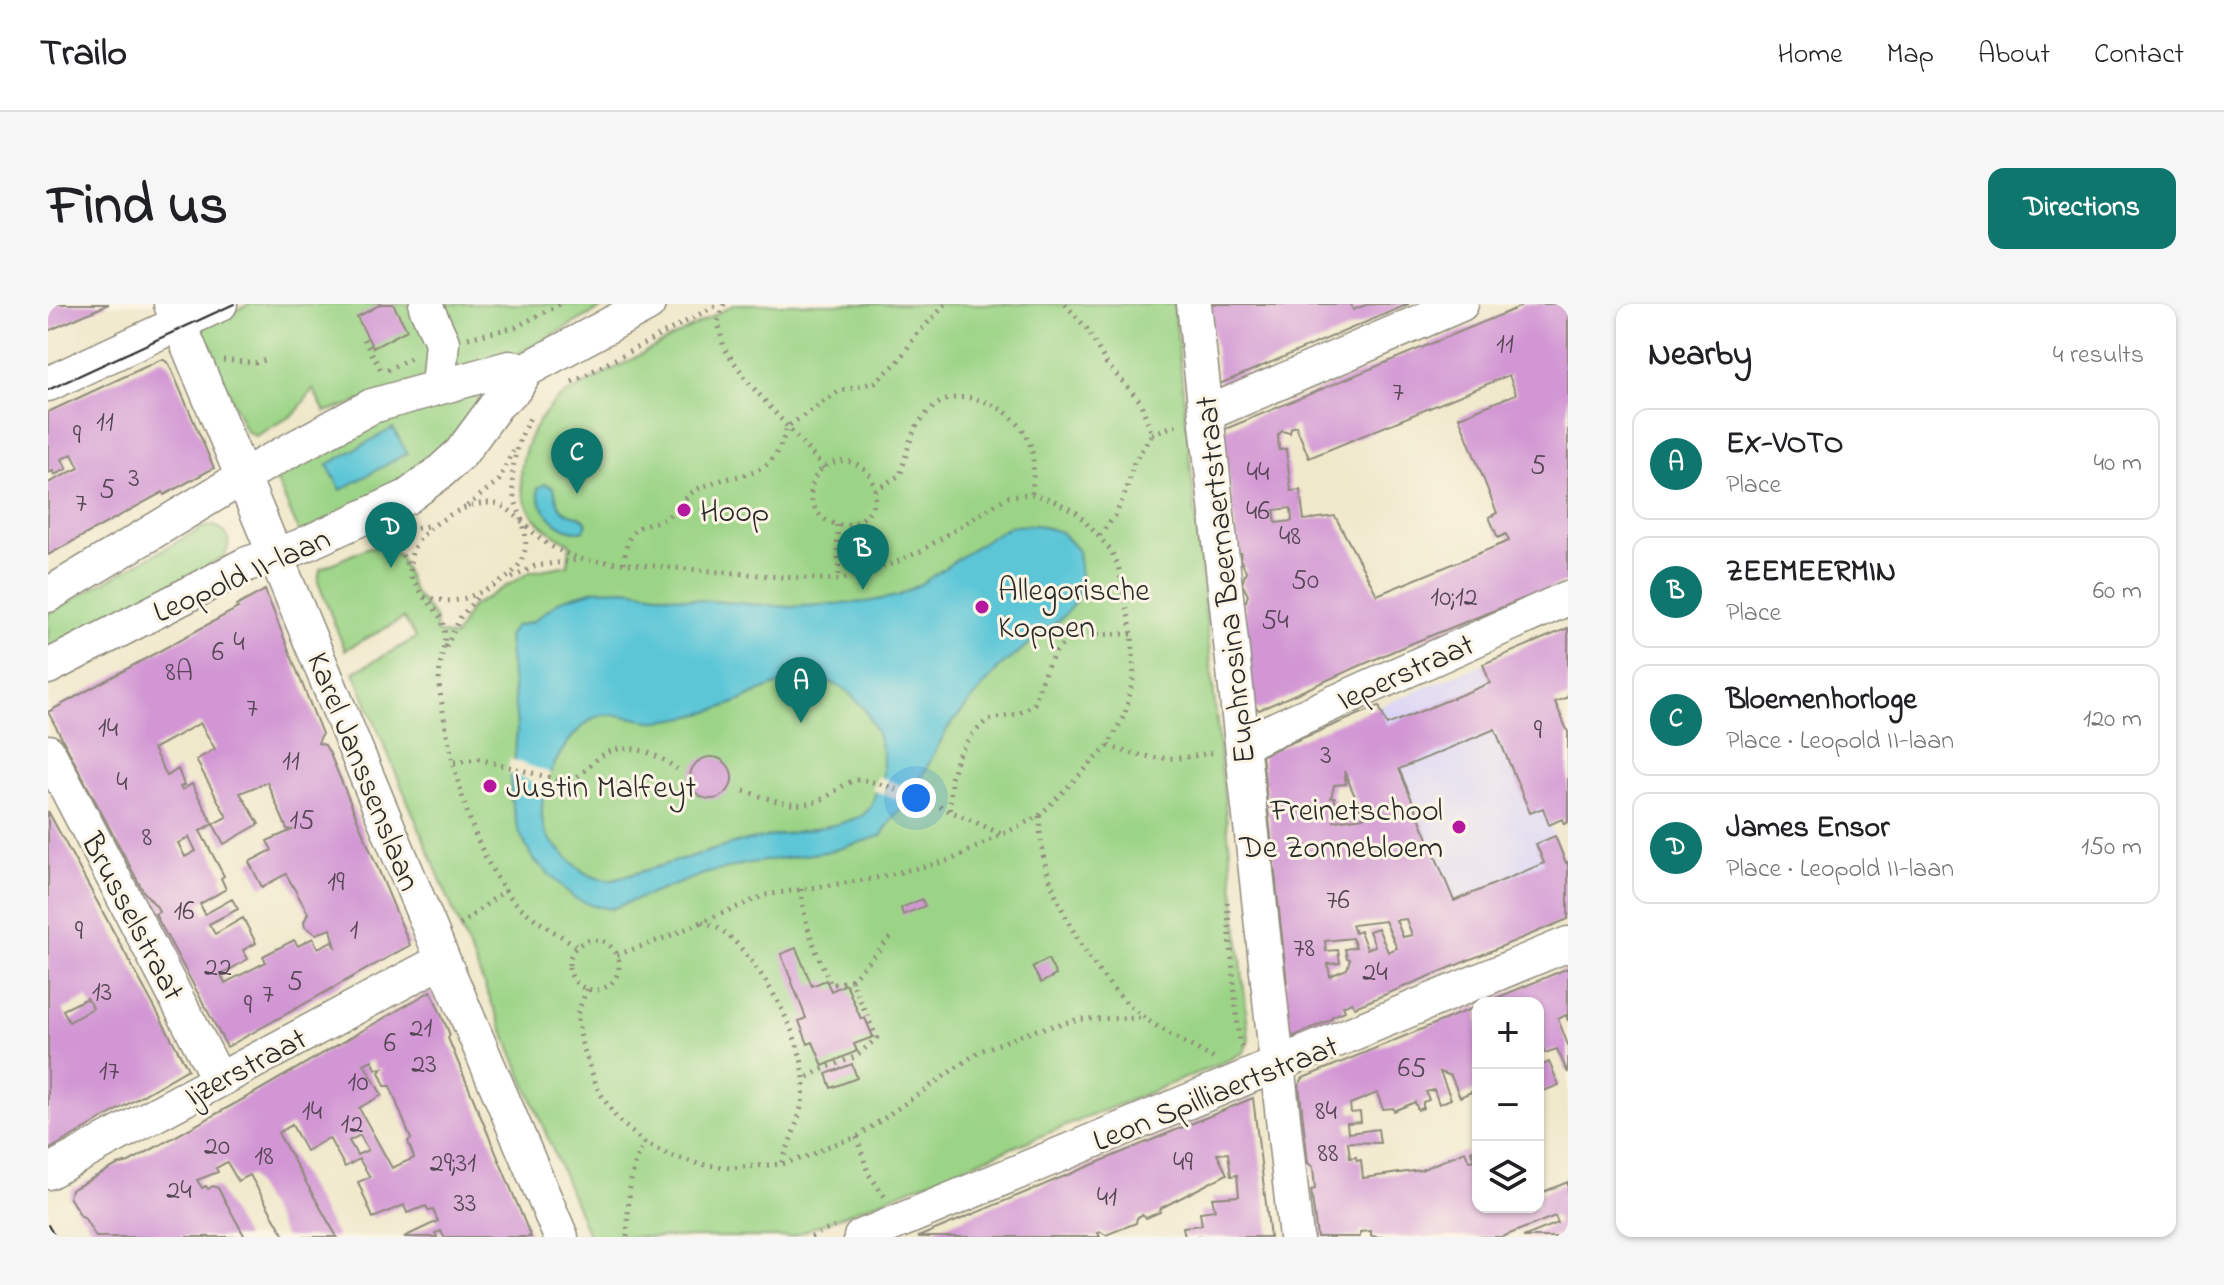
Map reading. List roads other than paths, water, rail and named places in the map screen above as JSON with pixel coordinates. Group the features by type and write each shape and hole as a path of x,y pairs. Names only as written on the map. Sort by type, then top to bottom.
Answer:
{"street":[{"path":"48,361 173,309 220,304"},
{"name":"Leopold II-laan","path":"48,667 247,564 364,519 407,497 461,453 489,414 516,387 526,370 648,304"},
{"name":"Euphrosina Beernaertstraat","path":"1194,304 1296,1237"},
{"path":"1206,414 1461,304"},
{"path":"426,307 442,342 438,387"},
{"path":"48,384 173,309"},
{"name":"Karel Janssenslaan","path":"173,309 561,1237"},
{"name":"Leopold II-laan","path":"48,595 372,406 509,368 526,370"},
{"name":"Ieperstraat","path":"1242,744 1568,598"},
{"name":"Brusselstraat","path":"48,752 219,1080"},
{"name":"Leon Spilliaertstraat","path":"861,1237 1568,944"},
{"name":"Ijzerstraat","path":"48,1172 219,1080 439,950"}],"water":[{"path":"393,428 407,453 341,490 327,465"},
{"path":"545,484 553,487 561,509 587,523 584,530 567,529 546,513 538,488"},
{"path":"1036,525 1061,532 1078,551 1081,576 1078,597 1064,616 999,668 947,729 907,805 896,814 881,836 832,851 745,864 704,874 611,909 574,898 532,858 519,832 511,799 510,778 517,727 508,636 515,626 532,622 561,600 594,590 626,589 697,600 790,607 866,602 898,596 1011,526","holes":["828,681 846,690 864,708 883,754 883,774 870,808 862,816 839,824 740,842 613,880 594,877 579,869 553,843 544,829 544,792 551,772 561,752 588,722 608,714 654,721 683,718 725,707 777,685"]}],"tram line":[{"path":"48,390 234,304"},
{"path":"48,1225 55,1237"}],"place":[{"name":"Bloemenhorloge","path":"577,494"},
{"name":"Hoop","path":"684,510"},
{"name":"James Ensor","path":"391,568"},
{"name":"ZEEMEERMIN","path":"863,590"},
{"name":"Allegorische Koppen","path":"982,607"},
{"name":"EX-VOTO","path":"801,723"},
{"name":"Justin Malfeyt","path":"490,786"},
{"name":"Freinetschool De Zonnebloem","path":"1459,827"}]}
